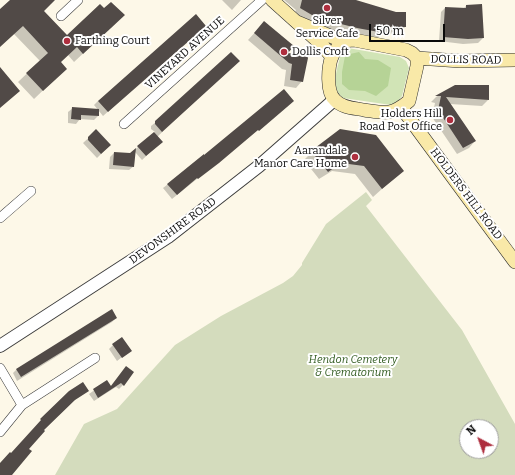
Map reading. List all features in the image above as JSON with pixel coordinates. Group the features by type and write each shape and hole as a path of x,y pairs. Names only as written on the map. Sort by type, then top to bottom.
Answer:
{"main road":[{"path":"272,0 322,44 332,57"},
{"path":"296,22 342,41 354,40 406,50 412,53 417,58 417,66 409,101 393,112 384,113 344,106 334,100 330,93 328,84 332,57 342,41"},
{"name":"DOLLIS ROAD","path":"417,58 460,61 515,60"},
{"name":"HOLDERS HILL ROAD","path":"401,107 515,262"}],"street":[{"path":"61,16 78,0"},
{"name":"VINEYARD AVENUE","path":"124,124 262,0"},
{"name":"DEVONSHIRE ROAD","path":"0,346 168,237 259,166 334,100"},
{"path":"0,218 31,191"},
{"path":"0,432 22,405 95,358"},
{"path":"0,368 22,405"}],"green space":[{"path":"348,48 400,57 406,61 409,68 402,96 398,101 391,105 343,98 339,94 335,83 337,71 341,53"},
{"path":"359,52 365,59 378,60 391,68 388,86 376,96 365,91 349,90 342,84 342,72 345,56"},
{"name":"Hendon Cemetery & Crematorium","path":"366,192 372,200 366,206 462,330 515,424 515,475 55,475 84,424 117,409 175,345 221,316 283,283 293,276 326,224"}],"building":[{"name":"Farthing Court","path":"10,0 55,0 44,11 67,35 100,4 104,8 111,2 125,15 83,54 77,47 61,62 67,69 43,91 26,73 48,53 23,26 0,47 0,9"},
{"path":"302,0 356,0 396,12 406,12 406,27 386,27 384,33 317,18 300,8"},
{"path":"482,4 484,38 468,39 443,37 445,7 466,8 466,5"},
{"path":"196,14 206,26 108,112 98,101"},
{"name":"Dollis Croft","path":"264,21 294,46 288,53 307,56 308,58 303,82 290,80 292,64 254,33"},
{"path":"231,52 240,61 162,132 155,124 155,121"},
{"path":"0,67 20,91 0,108"},
{"path":"455,85 489,85 489,100 446,97 476,141 463,148 438,110 441,96 435,96"},
{"path":"284,89 294,101 259,131 258,130 219,163 198,179 197,178 177,195 167,184 204,155"},
{"path":"72,107 99,109 99,116 81,115 81,120 71,119"},
{"path":"96,129 111,145 101,154 88,140 88,137"},
{"name":"Aarandale Manor Care Home","path":"340,129 376,135 404,171 382,189 364,166 341,163 328,172 311,151"},
{"path":"154,132 163,142 146,156 137,146"},
{"path":"136,148 134,167 113,165 114,152 130,153"},
{"path":"112,309 117,318 21,377 16,369"},
{"path":"122,337 132,351 122,358 112,344"},
{"path":"126,366 134,372 124,386 121,383 98,398 93,389 107,380 111,386"},
{"path":"83,382 89,391 75,400 44,430 45,431 29,449 32,451 12,475 0,475 0,463 41,420 40,419 69,391"}],"place":[{"name":"Silver Service Cafe","path":"327,8"},
{"name":"Farthing Court","path":"67,41"},
{"name":"Dollis Croft","path":"284,52"},
{"name":"Holders Hill Road Post Office","path":"450,120"},
{"name":"Aarandale Manor Care Home","path":"355,157"}]}
